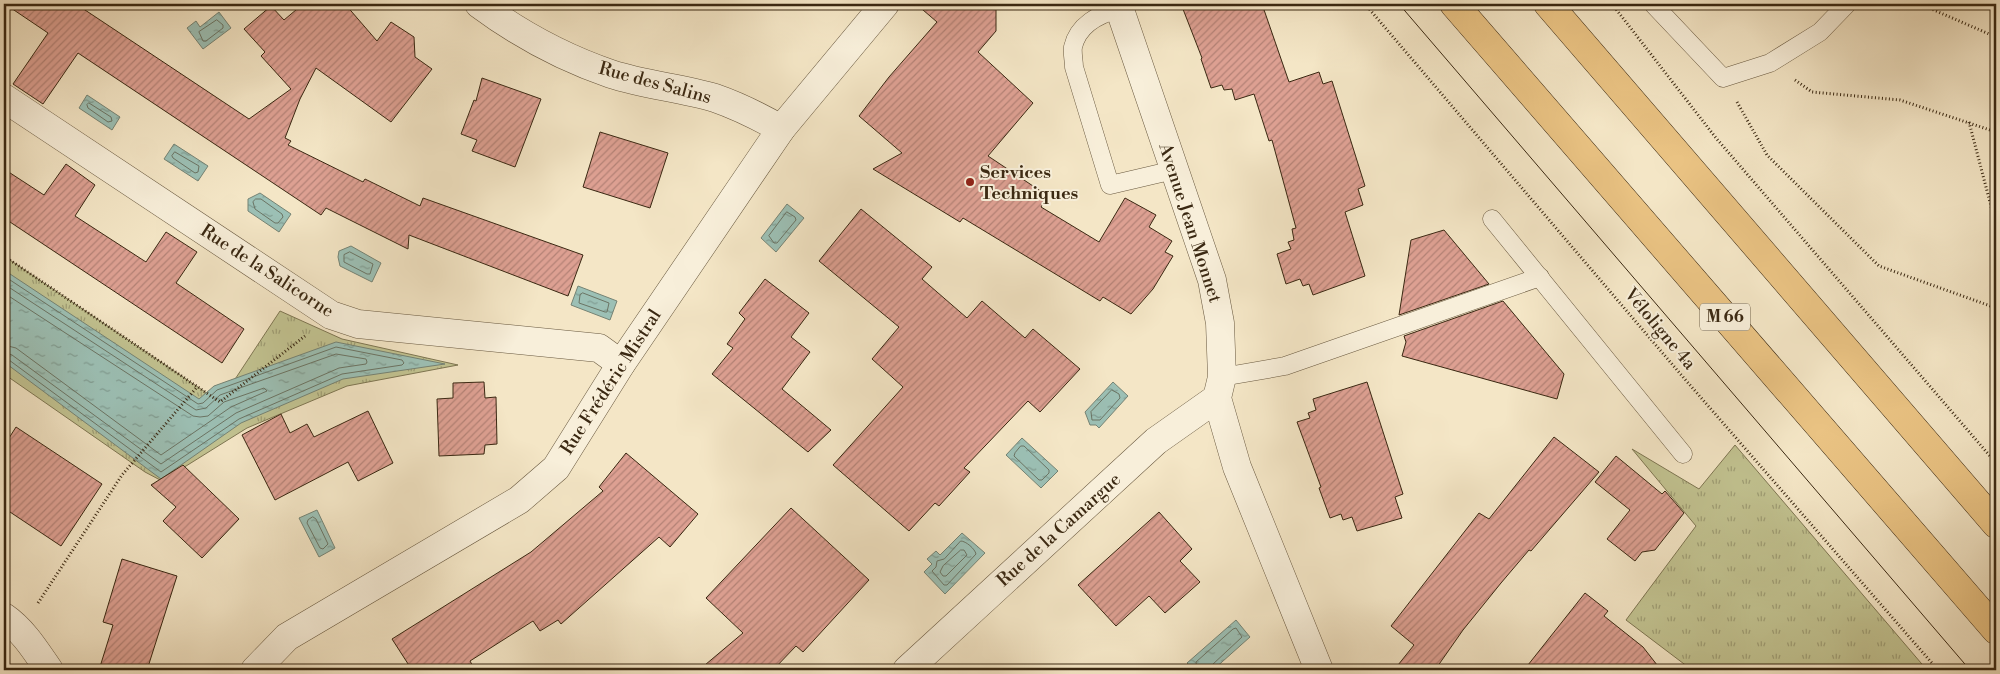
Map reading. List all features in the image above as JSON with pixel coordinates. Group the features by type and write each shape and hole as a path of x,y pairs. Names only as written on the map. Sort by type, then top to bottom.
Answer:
{"highway":[{"name":"M 66","path":"1454,4 1996,630"},
{"path":"1548,4 1996,524"}],"street":[{"name":"Rue des Salins","path":"479,4 544,44 592,67 613,74 715,98 754,114 781,128"},
{"name":"Rue Frédéric Mistral","path":"255,670 286,637 519,500 556,468 621,364 781,128 885,4"},
{"name":"Avenue Jean Monnet","path":"1119,6 1212,280 1220,323 1220,388 1237,467 1319,670"},
{"name":"Rue de la Salicorne","path":"4,98 331,315 358,324 599,348 621,364"},
{"name":"Rue de la Camargue","path":"907,670 1156,441 1220,388"},
{"path":"12,624 49,670"}],"lane":[{"path":"1653,4 1723,78 1770,62 1820,32 1847,4"},
{"path":"1119,6 1103,13 1083,26 1073,48 1074,67 1110,185 1174,170"},
{"path":"1492,219 1683,454"},
{"path":"1220,388 1540,277"}],"path":[{"name":"Véloligne 4a","path":"1365,4 1676,370 1938,670"},
{"path":"1612,4 1716,138 1996,463"},
{"path":"1920,4 1996,37"},
{"path":"1770,62 1812,92 1900,100 1996,132"},
{"path":"1723,78 1766,155 1879,266 1996,309"},
{"path":"1969,122 1992,210 1996,214"},
{"path":"4,256 220,402 331,315"},
{"path":"12,624 122,475 197,387"}],"green space":[{"path":"4,256 220,402 280,311 342,339 458,365 347,386 247,428 162,481 145,472 4,374"},
{"path":"1735,445 1927,670 1692,670 1626,620 1696,526 1632,449 1699,489"}],"water":[{"path":"219,12 231,28 203,49 187,28 196,21 200,27"},
{"path":"87,95 120,117 112,130 79,108"},
{"path":"174,144 208,166 198,181 164,159"},
{"path":"260,193 291,214 279,232 248,211 248,199"},
{"path":"787,204 804,218 776,252 761,238"},
{"path":"351,246 381,263 372,282 340,266 339,251"},
{"path":"4,270 199,399 214,386 336,342 445,364 343,379 241,423 161,479 4,362"},
{"path":"578,286 617,301 610,320 571,305"},
{"path":"1113,382 1128,396 1099,428 1096,425 1090,425 1085,412"},
{"path":"1022,438 1058,471 1041,488 1006,455"},
{"path":"317,510 335,548 319,557 299,518"},
{"path":"962,533 985,553 945,594 924,572 932,564 927,559 936,551 940,555"},
{"path":"1236,620 1250,637 1213,670 1194,670 1187,663"}],"building":[{"path":"5,4 76,4 249,119 291,89 261,56 265,52 244,29 271,6 284,20 303,4 345,4 377,41 391,22 414,37 415,57 432,69 391,122 316,68 300,99 285,138 291,141 288,145 363,182 365,179 420,206 423,198 583,255 568,296 409,235 408,249 326,208 321,215 78,53 43,104 13,84 48,33"},
{"path":"916,4 996,4 996,31 978,52 1033,103 988,156 1048,196 1041,207 1099,242 1125,198 1156,215 1149,227 1172,241 1165,252 1173,256 1153,289 1131,314 1103,297 1100,301 963,218 960,222 873,169 902,153 859,116 889,77 937,22"},
{"path":"1181,4 1262,4 1289,82 1319,72 1323,84 1332,81 1365,186 1358,189 1363,205 1345,212 1365,276 1313,295 1309,284 1303,286 1300,279 1286,284 1277,254 1291,249 1288,242 1294,240 1292,229 1296,228 1272,140 1269,141 1254,94 1235,100 1232,89 1224,90 1222,85 1211,88 1202,58"},
{"path":"482,78 541,99 515,167 472,151 477,140 461,134 474,100 476,101"},
{"path":"600,132 668,153 650,208 583,187"},
{"path":"66,164 95,185 75,216 146,262 166,232 197,252 176,283 244,329 222,363 4,218 4,169 44,195"},
{"path":"861,209 932,267 922,279 967,318 982,301 1025,338 1033,329 1080,369 1040,412 1028,401 964,468 970,472 939,506 935,503 909,531 833,465 903,387 872,359 899,327 819,261"},
{"path":"1444,230 1489,284 1399,315 1411,240"},
{"path":"765,279 809,313 791,337 810,352 782,389 831,430 808,452 712,374 733,348 727,344 745,319 739,313"},
{"path":"1503,301 1564,374 1557,399 1402,356 1406,342 1404,336"},
{"path":"484,382 485,398 496,397 497,444 485,445 484,454 439,456 437,399 453,398 453,383"},
{"path":"1367,382 1403,494 1395,497 1402,518 1357,531 1352,517 1343,520 1341,514 1330,518 1319,488 1321,487 1297,422 1310,418 1308,413 1316,410 1313,399"},
{"path":"368,411 393,463 358,481 348,462 275,500 242,435 281,414 290,433 307,424 314,437"},
{"path":"16,427 102,484 61,546 4,508 4,446"},
{"path":"1554,437 1599,472 1501,583 1463,630 1435,670 1394,670 1414,645 1391,626 1479,513 1489,519"},
{"path":"626,453 698,514 670,547 659,537 561,624 558,620 540,631 533,621 470,661 475,670 412,670 392,639 531,552 603,491 599,487"},
{"path":"1616,456 1662,494 1665,491 1684,513 1655,550 1642,552 1635,561 1607,539 1630,510 1595,482"},
{"path":"183,465 239,519 202,558 163,521 176,507 151,485"},
{"path":"791,508 869,580 803,652 796,646 773,670 699,670 743,633 706,598"},
{"path":"1159,512 1192,549 1180,561 1200,582 1165,613 1149,596 1116,626 1078,585"},
{"path":"122,559 177,576 147,670 99,670 113,625 103,622"},
{"path":"1585,593 1608,611 1604,616 1643,647 1661,670 1524,670"}],"tram line":[{"path":"1399,4 1970,670"}],"place":[{"name":"Services Techniques","path":"970,182"}]}
